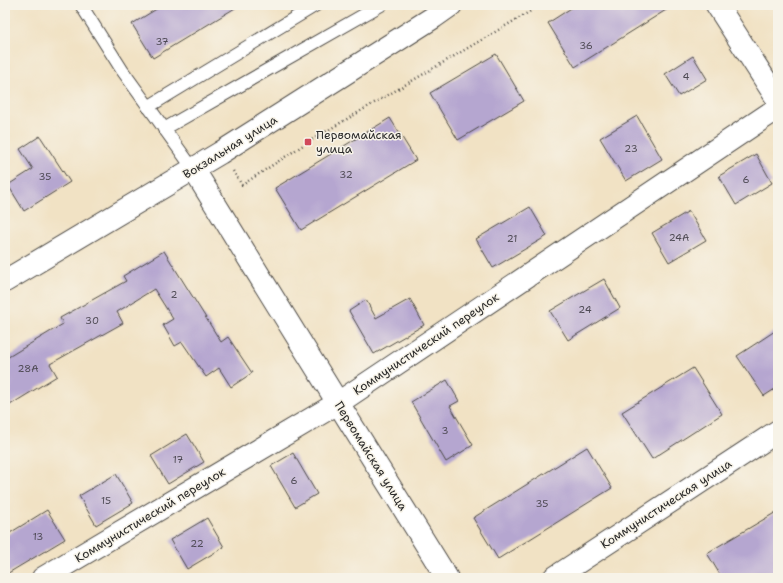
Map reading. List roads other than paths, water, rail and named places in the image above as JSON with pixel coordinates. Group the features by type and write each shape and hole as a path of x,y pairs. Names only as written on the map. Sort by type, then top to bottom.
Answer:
{"street":[{"name":"Вокзальная улица","path":"5,281 220,154 451,5"},
{"path":"717,5 778,100"},
{"name":"Коммунистический переулок","path":"44,578 338,404 778,108"},
{"name":"Первомайская улица","path":"194,170 447,578"},
{"name":"Коммунистическая улица","path":"554,578 778,431"}],"lane":[{"path":"81,5 122,70 194,170"},
{"path":"148,107 316,5"},
{"path":"164,129 381,5"}],"place":[{"name":"Первомайская улица","path":"308,142"}]}
